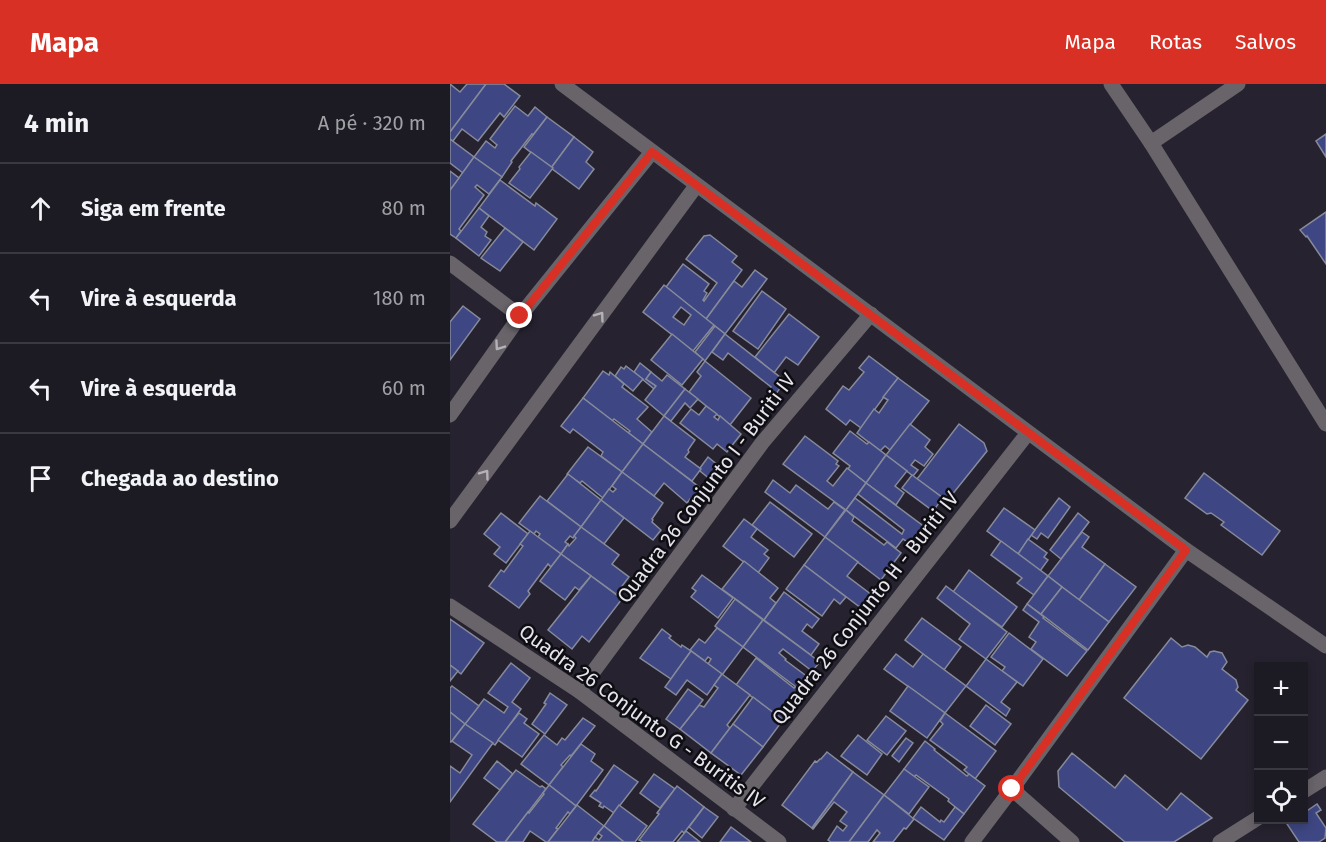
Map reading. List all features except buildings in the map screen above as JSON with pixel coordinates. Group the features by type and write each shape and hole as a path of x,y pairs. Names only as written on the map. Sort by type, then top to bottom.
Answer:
{"street":[{"path":"562,84 1186,550 1326,646"},
{"path":"1111,84 1151,143 1326,424"},
{"path":"1151,143 1238,84"},
{"path":"450,416 520,316 652,152"},
{"path":"450,521 696,186"},
{"path":"450,263 520,316"},
{"name":"Quadra 26 Conjunto I - Buriti IV","path":"579,691 762,444 871,314"},
{"name":"Quadra 26 Conjunto H - Buriti IV","path":"734,808 1028,433"},
{"path":"972,842 1186,550"},
{"name":"Quadra 26 Conjunto G - Buritis IV","path":"450,606 579,691 779,842"},
{"path":"1308,788 1326,777"},
{"path":"1012,789 1072,842"},
{"path":"1220,842 1254,821"}],"route":[{"path":"520,316 652,152 1186,550 1012,789"}]}
